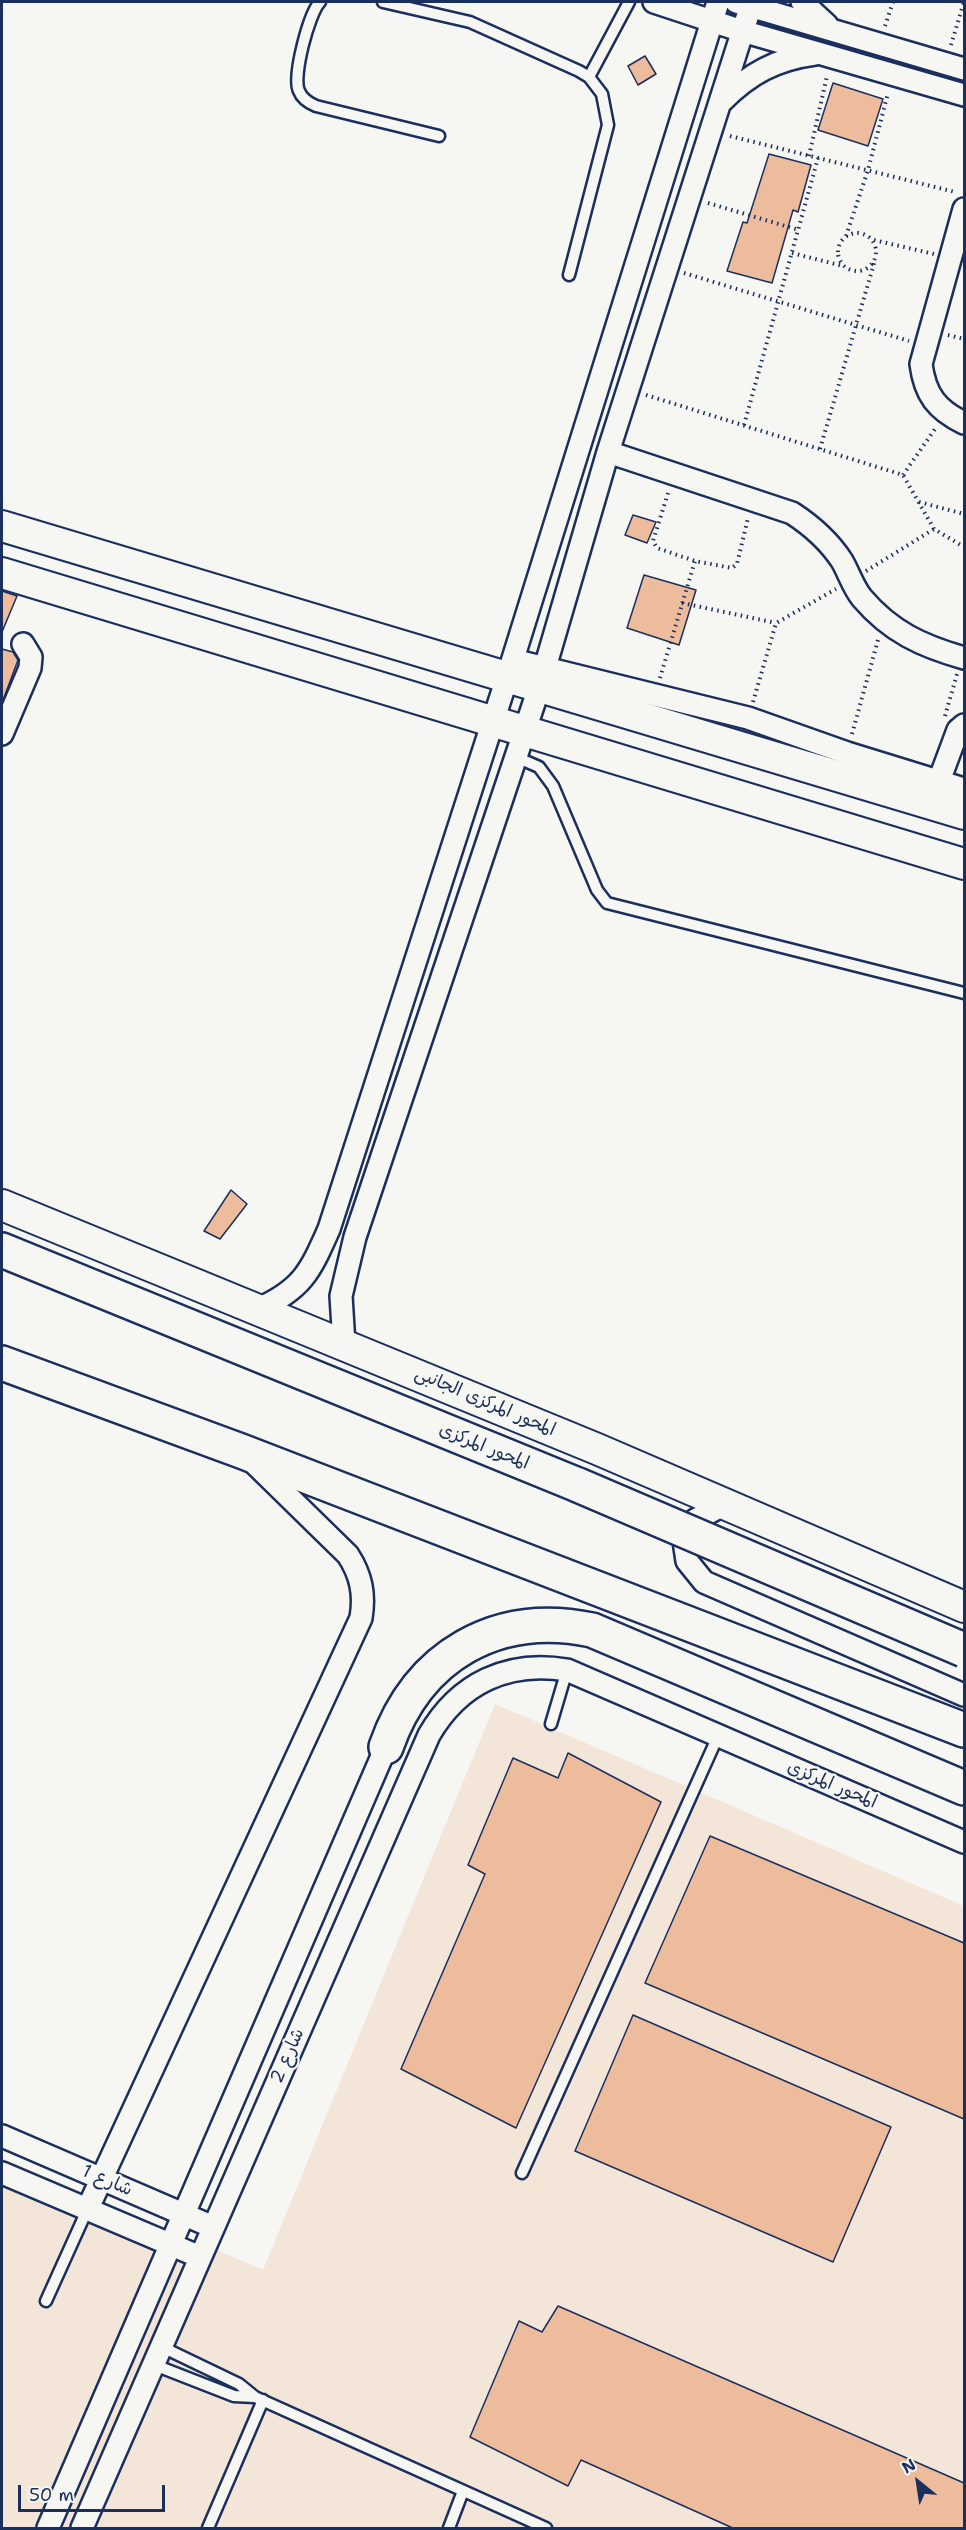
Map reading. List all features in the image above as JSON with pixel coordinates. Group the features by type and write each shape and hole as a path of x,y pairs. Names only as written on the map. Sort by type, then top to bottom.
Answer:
{"highway":[{"name":"المحور المركزى","path":"2,1251 578,1485 964,1650"},
{"path":"2,1363 240,1451 964,1730"},
{"path":"386,1747 393,1726 409,1698 430,1672 447,1658 485,1636 506,1630 549,1624 571,1625 592,1630 964,1788"}],"street":[{"path":"654,2 715,11 742,31 827,54 962,98"},
{"path":"802,2 835,31"},
{"path":"344,1344 341,1296 355,1237 542,678 608,452 720,104 742,31 746,3 955,66"},
{"path":"256,1310 274,1303 303,1280 312,1268 329,1228 510,669 715,11"},
{"path":"720,104 749,77 765,66 783,60 827,54"},
{"path":"964,209 924,346 921,364 924,383 932,400 945,414 964,423"},
{"path":"608,452 792,513 818,531 841,560 861,596 884,619 922,645 964,658"},
{"path":"2,526 542,678 964,814"},
{"path":"2,573 493,721 521,744 964,864"},
{"path":"2,734 30,668 31,657 23,644"},
{"path":"542,678 655,696 748,718 847,753 964,789"},
{"path":"939,781 958,730 964,725"},
{"name":"المحور المركزى الجانبى","path":"2,1205 344,1344 964,1607"},
{"path":"329,1228 355,1237"},
{"path":"88,2208 361,1618 363,1591 358,1572 348,1555 240,1451"},
{"path":"725,1504 695,1520 684,1541 687,1561 704,1582 964,1695"},
{"name":"شارع 2","path":"82,2529 156,2355 437,1721 459,1696 494,1675 534,1667 567,1670"},
{"name":"المحور المركزى","path":"567,1670 964,1842"},
{"name":"شارع 2","path":"48,2529 182,2213 386,1747"},
{"name":"شارع 1","path":"2,2136 213,2227"},
{"name":"شارع 1","path":"2,2172 200,2258"}],"lane":[{"path":"320,2 312,12 297,76 298,91 303,98 316,106 439,136"},
{"path":"383,2 478,25 589,77 602,94 608,125 569,275"},
{"path":"589,77 629,2"},
{"path":"521,744 553,786 597,890 607,903 964,993"},
{"path":"551,1724 567,1670"},
{"path":"522,2173 718,1736"},
{"path":"46,2301 88,2208"},
{"path":"156,2355 234,2396 259,2399"},
{"path":"156,2355 239,2384 259,2399 546,2529"},
{"path":"207,2529 259,2399"},
{"path":"449,2529 463,2491"}],"path":[{"path":"878,44 893,2"},
{"path":"955,66 964,2"},
{"path":"809,156 827,54"},
{"path":"844,266 838,254 841,241 846,236 868,170 893,75"},
{"path":"711,131 964,195"},
{"path":"744,425 818,158"},
{"path":"689,197 799,230"},
{"path":"846,236 863,233 873,240 950,258"},
{"path":"820,449 877,253 873,240"},
{"path":"792,253 857,271 871,266 875,260"},
{"path":"668,268 924,346"},
{"path":"628,389 903,475 934,529 964,547"},
{"path":"903,475 945,414"},
{"path":"674,474 653,541 657,548 695,561 732,568 737,564 753,500"},
{"path":"919,502 964,514"},
{"path":"682,603 776,623 852,580 934,529"},
{"path":"655,696 695,561"},
{"path":"847,753 884,619"},
{"path":"748,718 776,623"}],"shaded area":[{"path":"495,1704 964,1906 964,2528 2,2528 2,2158 263,2270"}],"building":[{"path":"645,56 656,74 638,85 628,66"},
{"path":"833,83 883,99 868,146 818,130"},
{"path":"769,154 811,165 798,212 793,210 772,283 727,271 743,222 747,223"},
{"path":"633,515 656,522 647,543 625,535"},
{"path":"644,575 696,590 679,645 627,628"},
{"path":"2,591 17,596 2,632"},
{"path":"2,649 13,652 18,660 2,703"},
{"path":"231,1190 247,1204 220,1239 204,1231"},
{"path":"568,1753 661,1802 516,2128 401,2069 485,1874 468,1865 513,1758 558,1778"},
{"path":"710,1836 964,1943 964,2119 645,1983"},
{"path":"633,2015 891,2127 833,2262 575,2151"},
{"path":"558,2306 964,2483 964,2529 735,2529 581,2460 568,2486 470,2437 519,2321 542,2332"}]}
